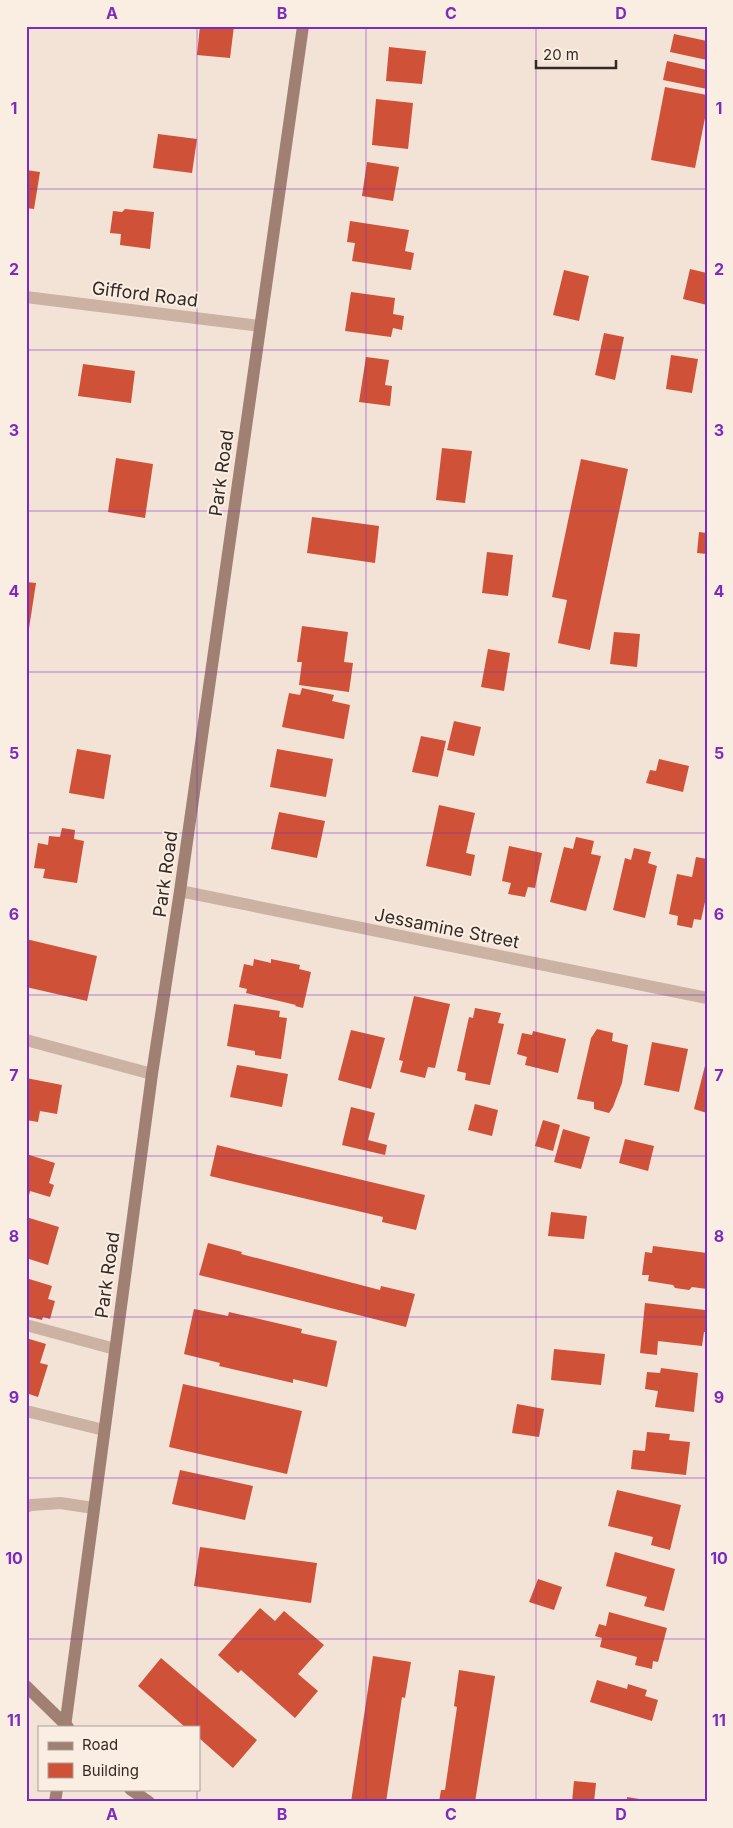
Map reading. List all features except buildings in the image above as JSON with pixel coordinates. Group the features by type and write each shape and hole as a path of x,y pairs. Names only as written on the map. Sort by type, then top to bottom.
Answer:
{"main road":[{"name":"Park Road","path":"66,1726 152,1074 180,891 303,26"},
{"path":"26,1686 66,1726"},
{"path":"131,1790 149,1802"}],"street":[{"name":"Gifford Road","path":"26,297 260,326"},
{"name":"Jessamine Street","path":"180,891 707,998"},
{"path":"26,1040 152,1074"},
{"path":"26,1325 115,1349"},
{"path":"26,1411 104,1430"},
{"path":"26,1507 30,1505 60,1503 94,1508"}]}
